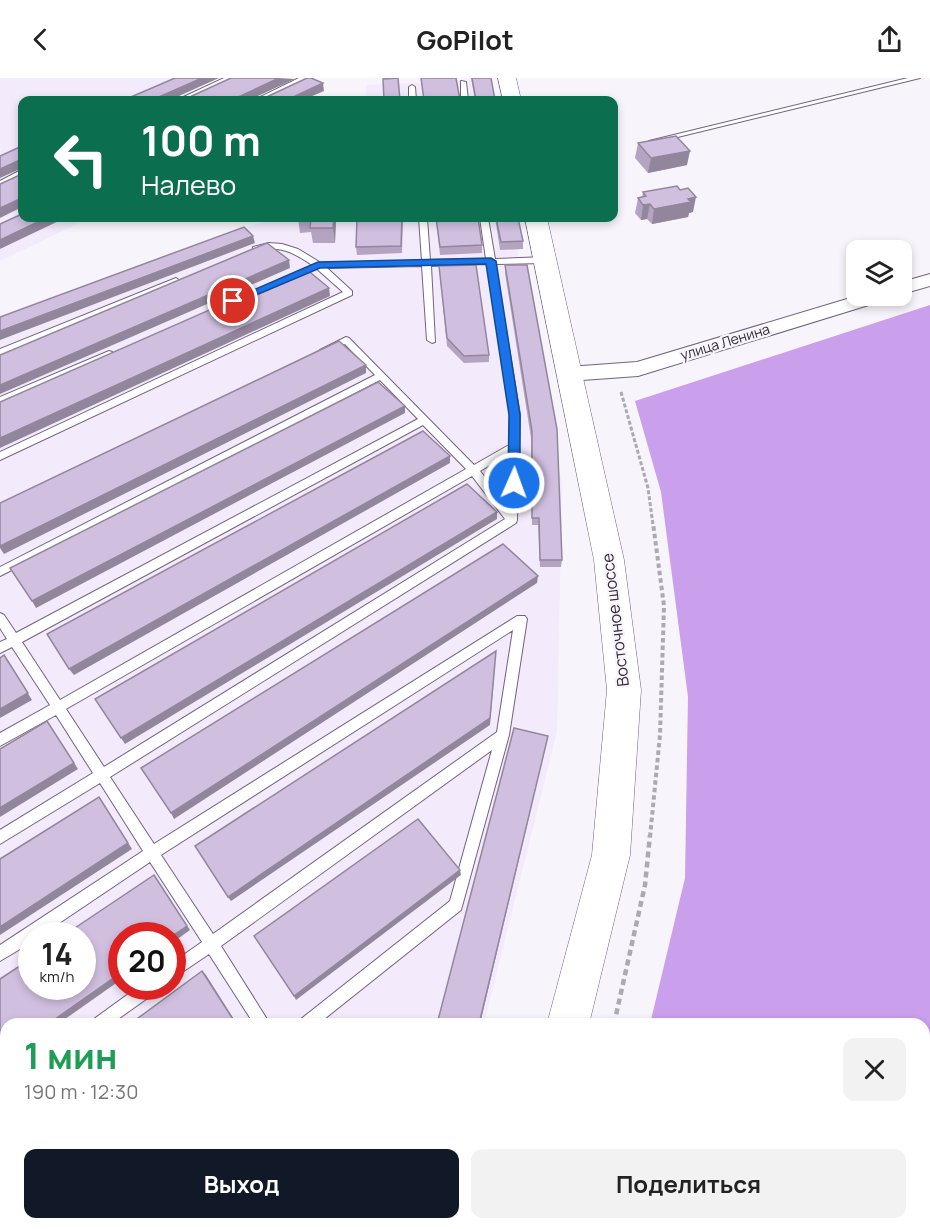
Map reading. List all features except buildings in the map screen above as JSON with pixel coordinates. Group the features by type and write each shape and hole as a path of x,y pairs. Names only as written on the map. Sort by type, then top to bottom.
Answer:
{"main road":[{"path":"507,78 511,96"},
{"name":"Восточное шоссе","path":"537,222 609,560 624,690 611,855 570,1018"}],"street":[{"path":"912,285 930,280"},
{"name":"улица Ленина","path":"568,374 638,369 846,306"}],"lane":[{"path":"190,96 230,78"},
{"path":"267,96 305,78"},
{"path":"653,141 917,78"},
{"path":"463,82 465,96"},
{"path":"412,87 413,96"},
{"path":"0,184 18,175"},
{"path":"423,222 432,340"},
{"path":"485,222 515,415 512,520"},
{"path":"0,456 349,293 318,265 295,251 277,246 263,246 241,255"},
{"path":"307,270 318,265 545,260"},
{"path":"0,351 186,277"},
{"path":"315,355 346,340 472,470 512,520"},
{"path":"0,401 121,350"},
{"path":"0,572 381,376"},
{"path":"0,648 424,420"},
{"path":"0,740 515,446"},
{"path":"0,838 512,520"},
{"path":"0,618 259,1018"},
{"path":"0,954 152,853 521,619 503,735 456,906 314,1018"},
{"path":"186,962 503,735"},
{"path":"107,1018 133,1000"}],"shaded area":[{"path":"0,78 178,78 137,96 18,96 18,149 0,157"},
{"path":"484,80 487,96 366,96 366,85"},
{"path":"18,154 18,222 82,222 0,261 0,162"},
{"path":"262,222 512,222 562,484 557,732 486,1018 0,1018 0,320"},
{"path":"930,305 930,1018 651,1018 685,878 688,697 661,492 635,401"}],"route":[{"path":"233,301 318,265 491,261 515,415 514,483"}]}
